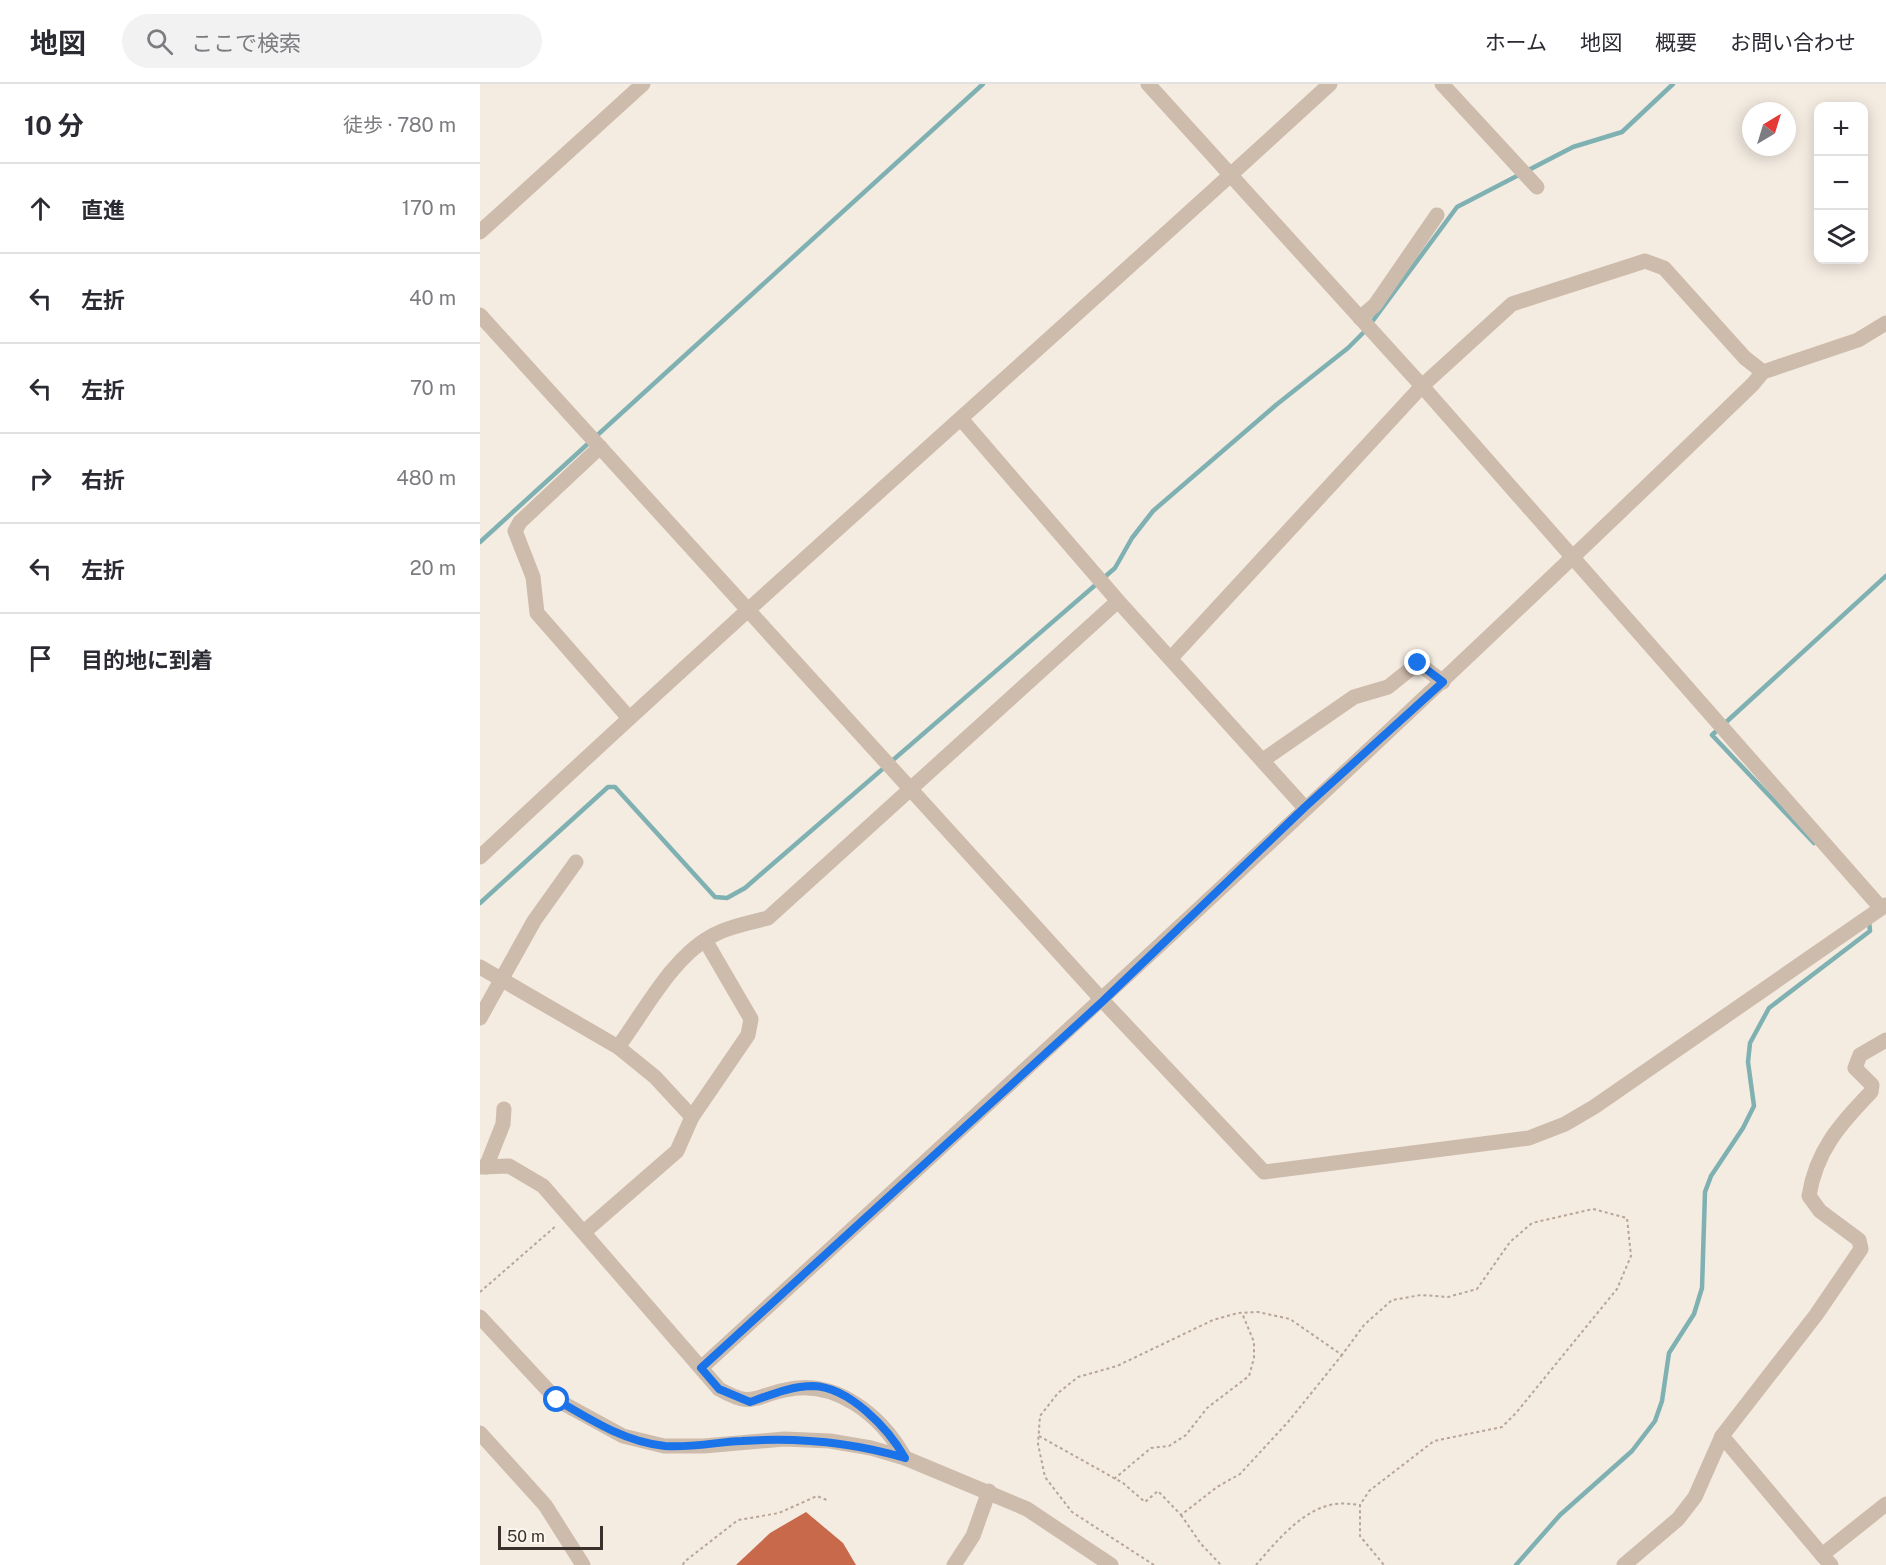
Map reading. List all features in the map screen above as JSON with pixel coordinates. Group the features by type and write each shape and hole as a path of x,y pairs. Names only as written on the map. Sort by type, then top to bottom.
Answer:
{"street":[{"path":"480,232 643,84"},
{"path":"480,315 1103,1001 1264,1172 1529,1138 1564,1124 1594,1107 1883,906 1422,386 1148,84"},
{"path":"480,857 629,718 962,420 1081,308 1330,84"},
{"path":"1442,84 1537,187"},
{"path":"1360,318 1375,305 1437,215"},
{"path":"1172,657 1422,386 1512,304 1645,261 1664,268 1745,358 1763,372"},
{"path":"701,1368 1103,1001 1305,807 1443,682 1574,558 1763,372 1858,340 1886,323"},
{"path":"962,420 1118,601 1172,657 1305,807"},
{"path":"600,447 520,522 515,531 533,577 537,613 629,718"},
{"path":"618,1047 673,968 705,940 768,918 1118,601"},
{"path":"1263,760 1354,697 1388,687 1418,663 1443,682"},
{"path":"480,1018 504,980 534,921 576,862"},
{"path":"584,1232 677,1151 692,1116 748,1035 751,1019 705,940"},
{"path":"480,967 618,1047 655,1077 692,1116"},
{"path":"1624,1565 1678,1519 1695,1497 1722,1436 1816,1315 1861,1249 1859,1240 1820,1210 1809,1196 1813,1170 1842,1122 1870,1092 1872,1085 1855,1068 1860,1055 1886,1040"},
{"path":"504,1109 503,1124 483,1167 509,1166 543,1186 719,1389 750,1402 784,1390 814,1386 839,1393 862,1409 897,1444 905,1458"},
{"path":"480,1317 557,1400 623,1436 664,1446 704,1446 784,1438 830,1441 871,1448 905,1458 989,1491 1027,1509 1111,1565"},
{"path":"480,1433 545,1505 583,1565"},
{"path":"1722,1436 1826,1560 1886,1504"},
{"path":"954,1565 973,1536 989,1491"}],"path":[{"path":"1181,1515 1216,1487 1240,1474 1288,1422 1364,1324 1392,1300 1421,1295 1448,1297 1477,1289 1510,1242 1532,1223 1593,1209 1627,1218 1631,1256 1617,1289 1516,1413 1502,1426 1434,1441 1369,1491 1360,1505 1360,1536 1384,1565"},
{"path":"480,1293 569,1215"},
{"path":"1154,1565 1072,1512 1045,1477 1038,1436 1040,1416 1058,1393 1078,1377 1117,1366 1213,1320 1242,1313 1258,1312 1290,1319 1342,1355"},
{"path":"1114,1479 1151,1448 1169,1446 1186,1435 1207,1408 1249,1376 1254,1358 1254,1342 1242,1313"},
{"path":"1038,1436 1114,1479 1145,1502 1158,1491 1181,1515 1201,1544 1221,1565"},
{"path":"683,1565 738,1520 779,1513 817,1496 829,1501"},
{"path":"1257,1565 1289,1527 1307,1516 1335,1504 1360,1505"}],"building":[{"path":"806,1512 843,1543 856,1565 736,1565 770,1533"}],"waterway":[{"path":"480,542 983,84"},
{"path":"480,903 608,787 615,787 715,897 727,898 745,888 1115,568 1132,538 1153,511 1276,405 1348,348 1366,330 1457,207 1573,147 1622,132 1673,84"},
{"path":"1814,843 1712,735 1886,576"},
{"path":"1516,1565 1560,1515 1632,1451 1655,1421 1662,1401 1669,1353 1694,1314 1702,1288 1705,1192 1711,1176 1743,1128 1754,1106 1748,1062 1750,1043 1769,1008 1870,931 1869,921"}],"route":[{"path":"557,1400 623,1436 664,1446 704,1446 784,1438 830,1441 871,1448 905,1458 897,1444 862,1409 839,1393 814,1386 784,1390 750,1402 735,1398 719,1389 701,1368 1103,1001 1305,807 1443,682 1418,663"}]}
